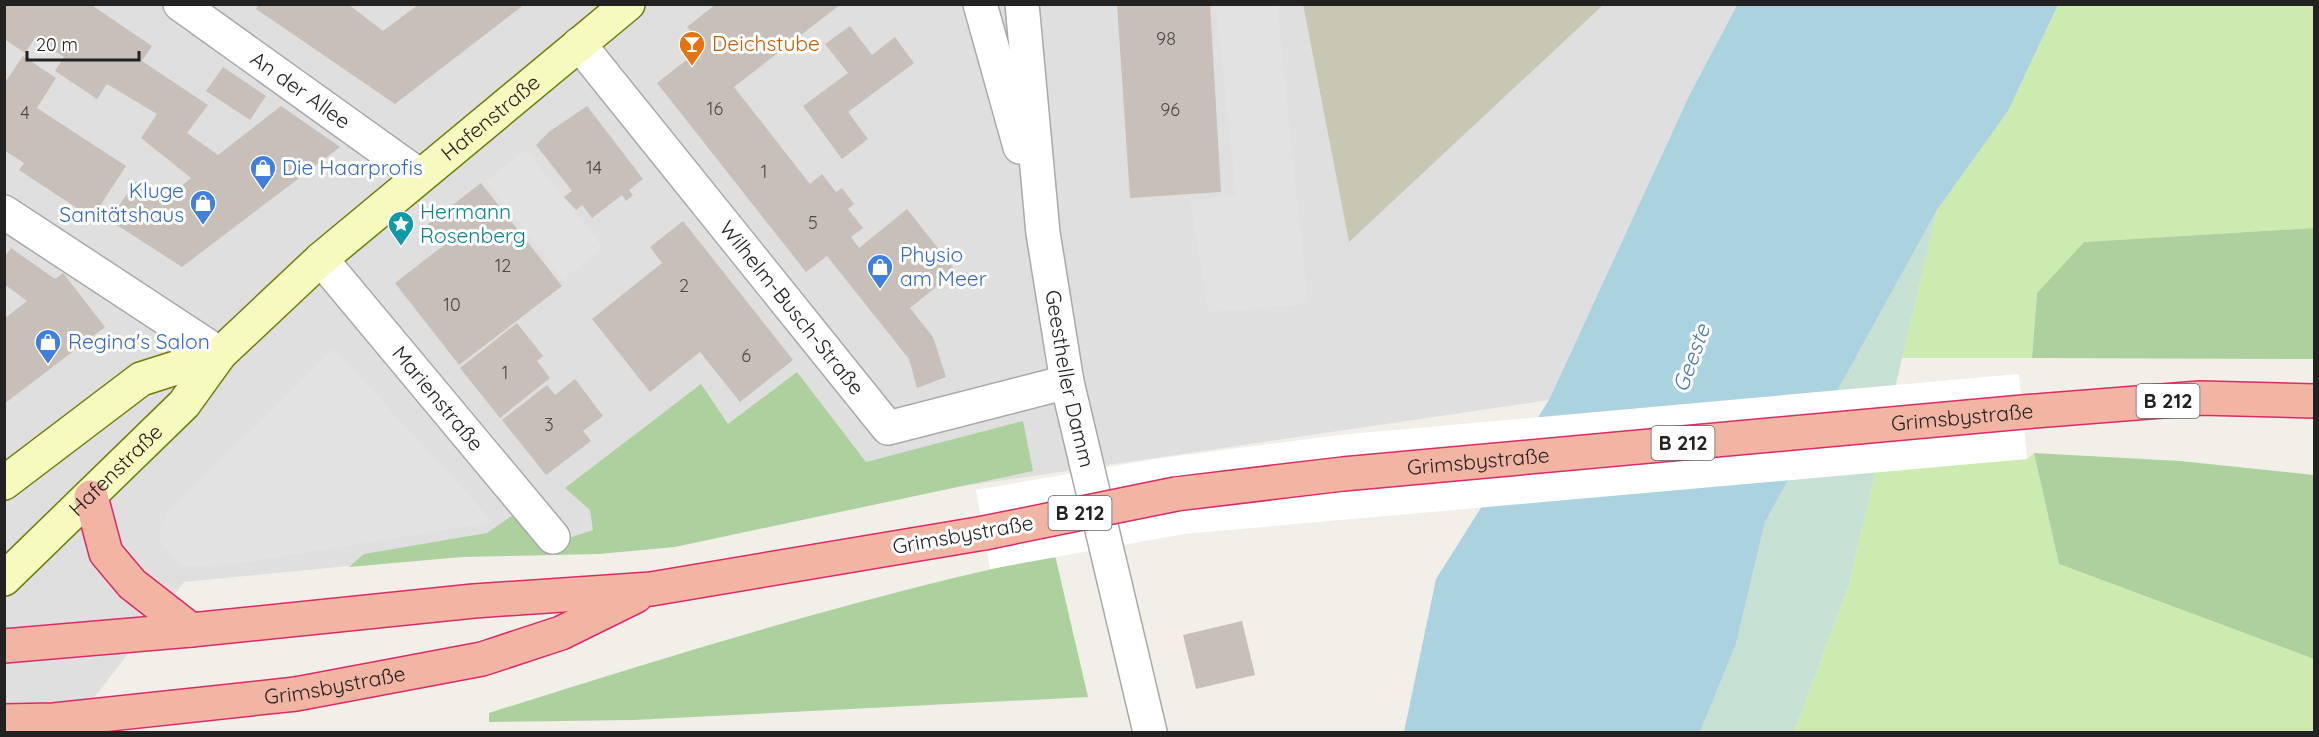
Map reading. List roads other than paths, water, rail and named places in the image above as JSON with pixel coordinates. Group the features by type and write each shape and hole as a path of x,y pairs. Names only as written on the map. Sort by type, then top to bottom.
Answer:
{"highway":[{"name":"Grimsbystraße","path":"4,646 191,630 474,601 651,589 984,533 1176,494 1343,474 2200,398 2314,401"},
{"path":"91,497 106,553 132,584 191,630"},
{"name":"Grimsbystraße","path":"4,721 54,720 296,694 482,659 561,633 651,589"}],"main road":[{"name":"Hafenstraße","path":"4,579 91,497 184,404 220,354 321,259 628,4"},
{"name":"Hafenstraße","path":"4,483 141,379 220,354"}],"street":[{"name":"An der Allee","path":"180,4 420,176"},
{"name":"Geestheller Damm","path":"980,4 1043,233"},
{"name":"Geestheller Damm","path":"1022,4 1043,233 1067,382 1150,732"},
{"name":"Wilhelm-Busch-Straße","path":"579,44 888,428 1067,382"},
{"path":"4,212 220,354"},
{"name":"Marienstraße","path":"321,259 553,537"}],"water":[{"name":"Geeste","path":"1737,5 2058,5 2008,111 1937,210 1765,522 1736,644 1700,732 1404,732 1436,579 1549,400 1689,96"}],"place":[{"name":"Deichstube","path":"692,67"},
{"name":"Die Haarprofis","path":"263,191"},
{"name":"Kluge Sanitätshaus","path":"203,226"},
{"name":"Hermann Rosenberg","path":"401,247"},
{"name":"Physio am Meer","path":"880,290"},
{"name":"Regina's Salon","path":"48,365"}]}
